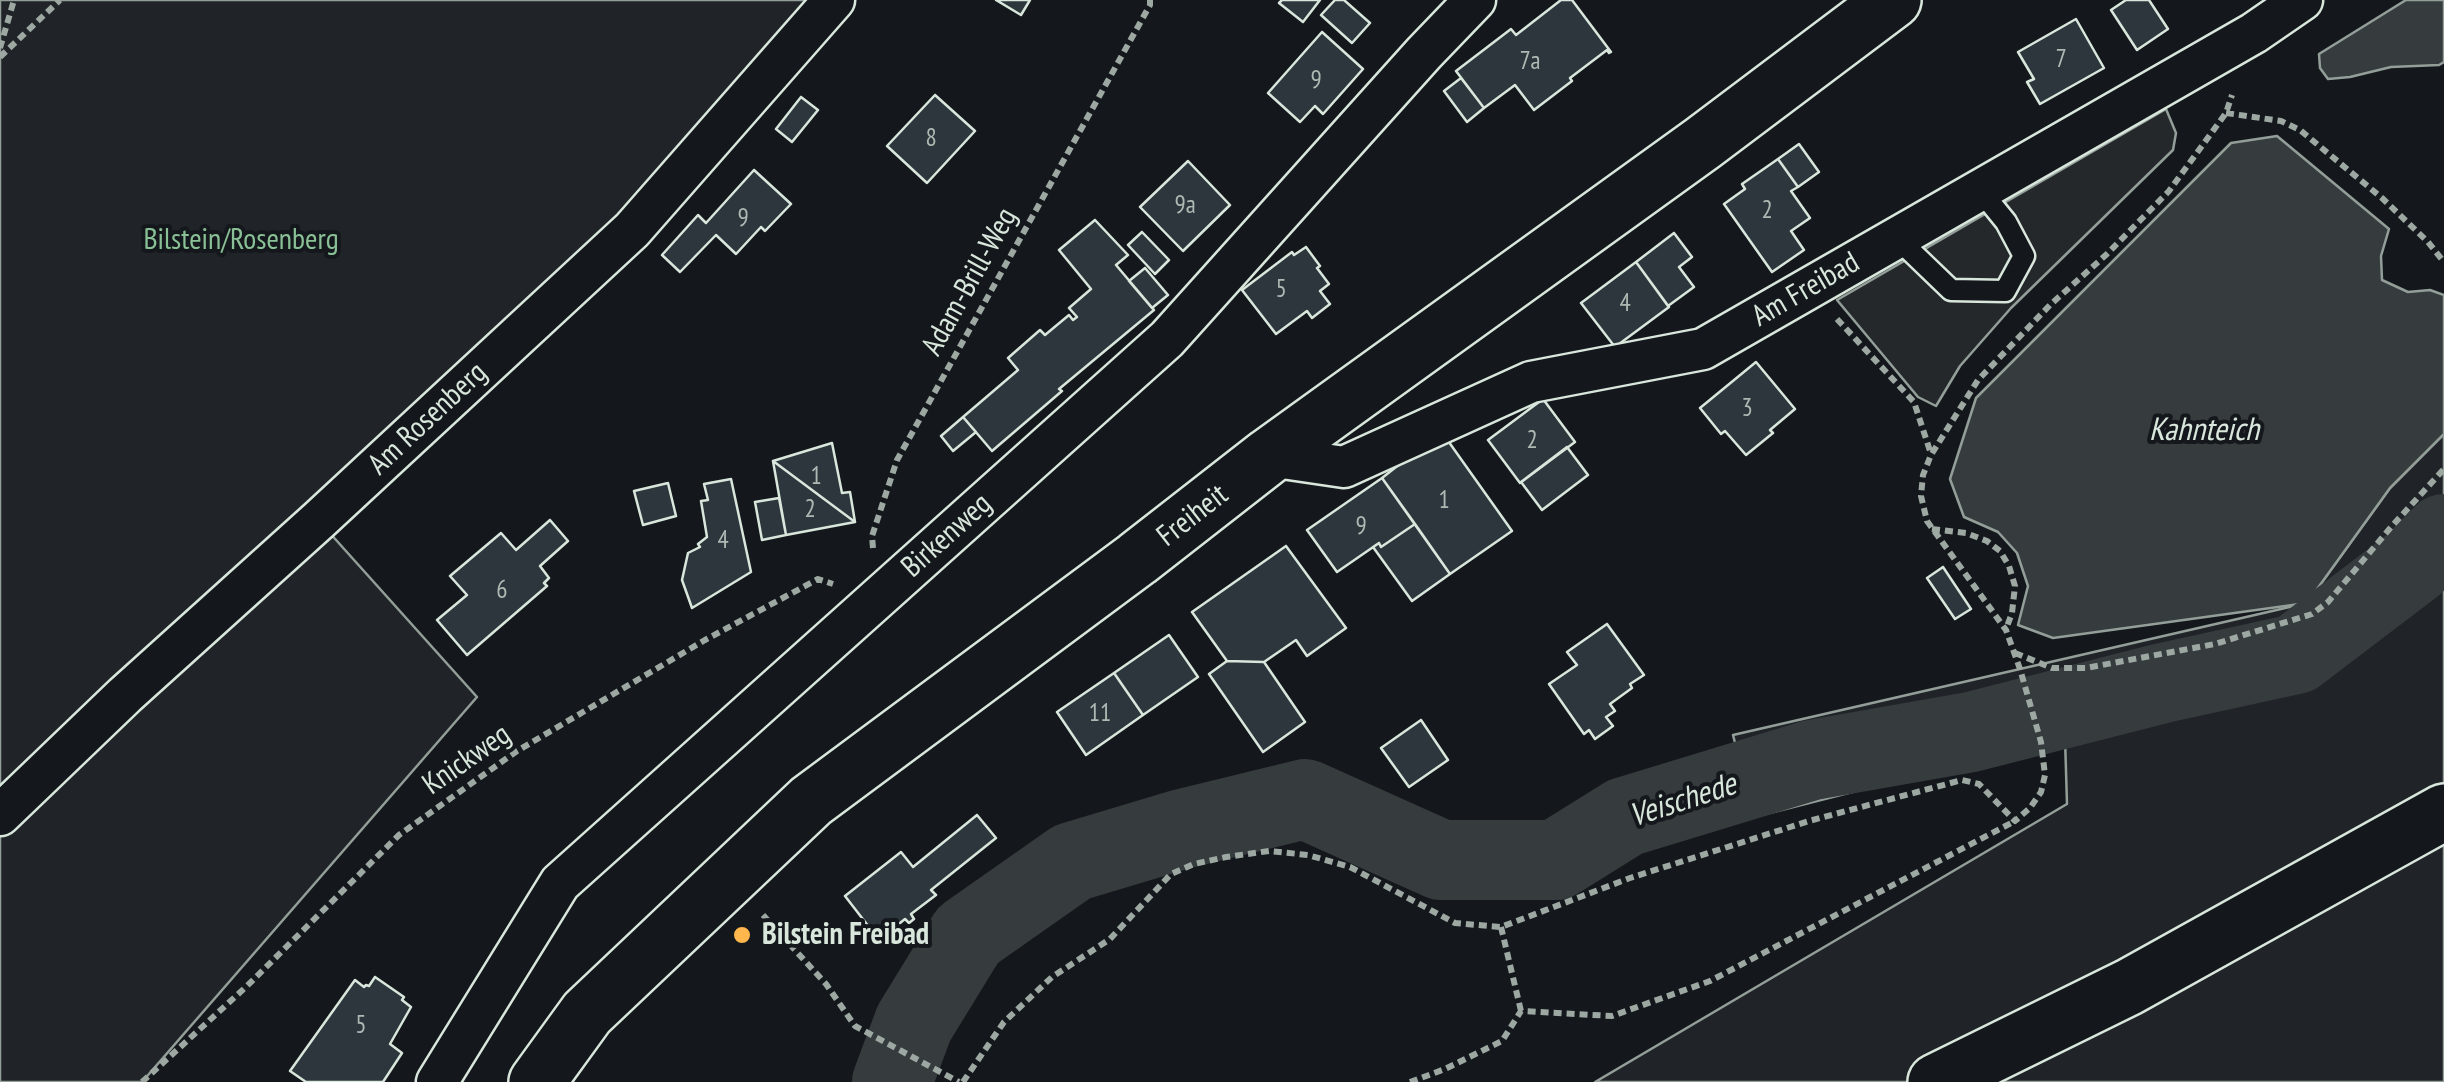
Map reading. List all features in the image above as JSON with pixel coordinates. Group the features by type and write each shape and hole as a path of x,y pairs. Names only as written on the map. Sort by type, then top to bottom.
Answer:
{"main road":[{"name":"Freiheit","path":"537,1082 587,1013 811,800 1270,456 1687,155 1893,0"},
{"path":"1936,1082 2129,987 2444,812"}],"street":[{"name":"Am Rosenberg","path":"0,815 125,695 632,230 834,0"},
{"name":"Birkenweg","path":"437,1082 560,883 1168,339 1475,0"},
{"name":"Am Freibad","path":"1270,456 1344,466 1531,382 1703,349 2254,33 2302,0"}],"lane":[{"path":"1897,238 1952,290 2005,291 2024,256 2006,222 1980,190"}],"path":[{"path":"0,48 14,0"},
{"path":"0,57 60,0"},
{"name":"Adam-Brill-Weg","path":"878,598 872,536 896,460 1150,0"},
{"path":"1522,1011 1612,1016 1710,981 2015,820 2030,808 2041,792 2045,757 2020,668 2006,630 1927,521 1923,475 1978,380 2170,191 2226,113 2254,33"},
{"path":"2226,113 2281,121 2300,130 2382,198 2444,262"},
{"path":"1809,288 1914,402 1932,455"},
{"path":"2014,652 2052,668 2086,668 2215,644 2312,614 2328,602 2444,469"},
{"path":"1932,529 1966,533 2000,551 2015,586 2006,630"},
{"name":"Knickweg","path":"142,1082 247,986 399,835 516,750 818,579 878,598"},
{"path":"722,886 760,912 826,984 855,1026 961,1082 1004,1022 1052,977 1110,939 1171,874 1194,864 1269,852 1308,855 1350,867 1455,922 1501,927 1683,861 1809,821 1962,780 1979,784 2015,820"},
{"path":"1410,1082 1502,1041 1522,1011 1501,927"}],"green space":[{"name":"Bilstein/Rosenberg","path":"0,0 834,0 319,521 477,697 142,1082 0,1082"},
{"path":"2444,434 2444,1082 1595,1082 2067,804 2065,738 1754,817 1733,735 2307,603 2390,488"}],"shaded area":[{"path":"2166,109 2176,133 2173,150 2011,308 1960,366 1936,406 1918,397 1837,300"}],"water":[{"path":"2406,0 2444,0 2444,62 2328,79 2320,68 2319,54"},
{"name":"Kahnteich","path":"2277,136 2389,229 2381,256 2382,280 2408,292 2430,290 2444,295 2444,434 2390,488 2307,603 2053,638 2018,625 2028,586 2017,553 1998,532 1964,517 1950,479 1976,398 2231,143"}],"building":[{"path":"996,0 1030,0 1021,15"},
{"path":"1320,0 1303,22 1279,3"},
{"path":"1335,0 1344,0 1370,23 1352,43 1321,15"},
{"path":"1561,0 1572,0 1611,52 1607,50 1534,110 1515,85 1484,108 1456,71 1511,29 1516,35"},
{"path":"2126,0 2149,0 2168,29 2137,50 2111,10"},
{"path":"2076,19 2104,68 2040,104 2027,82 2034,79 2018,52"},
{"path":"1322,32 1363,69 1323,114 1315,106 1300,122 1268,93"},
{"path":"1461,78 1484,108 1467,122 1444,91"},
{"path":"935,95 975,131 927,183 887,146"},
{"path":"801,97 818,110 792,142 776,129"},
{"path":"1799,144 1819,172 1798,187 1778,159"},
{"path":"1778,159 1798,187 1791,191 1810,218 1791,231 1804,250 1772,272 1724,204 1745,189 1742,184"},
{"path":"1188,161 1230,205 1183,251 1140,207"},
{"path":"754,170 791,204 765,231 761,227 736,254 716,235 680,272 662,255 698,215 706,223"},
{"path":"1095,220 1128,255 1116,265 1154,310 992,451 963,417 1018,370 1008,358 1040,330 1045,335 1069,315 1073,320 1077,317 1069,308 1091,289 1059,250"},
{"path":"1142,232 1169,260 1155,274 1128,245"},
{"path":"1674,233 1692,257 1679,267 1694,287 1668,306 1636,262"},
{"path":"1306,247 1329,284 1320,291 1330,304 1312,318 1307,311 1276,334 1242,290 1292,252 1294,255"},
{"path":"1636,262 1669,307 1615,347 1581,303"},
{"path":"1145,268 1168,295 1152,308 1129,281"},
{"path":"1756,362 1795,409 1746,455 1725,431 1721,434 1700,408"},
{"path":"1543,399 1575,442 1520,483 1488,440"},
{"path":"963,417 976,432 953,451 941,436"},
{"path":"1446,438 1512,531 1450,574 1382,478 1405,460"},
{"path":"832,443 842,493 850,492 855,522 773,461"},
{"path":"1567,447 1588,475 1542,510 1521,482"},
{"path":"773,461 855,522 786,535"},
{"path":"1382,478 1415,524 1337,572 1307,530"},
{"path":"731,479 751,572 692,608 682,580 688,553 700,547 698,544 707,537 701,501 708,500 704,484"},
{"path":"668,483 676,516 643,525 634,491"},
{"path":"779,498 786,535 762,540 755,502"},
{"path":"550,520 568,541 540,566 549,578 544,583 547,586 467,655 437,620 467,595 450,576 501,533 516,550"},
{"path":"1415,524 1450,574 1412,601 1373,547 1379,543 1381,547"},
{"path":"1286,546 1346,628 1307,656 1296,640 1264,662 1227,661 1192,612"},
{"path":"1943,567 1971,609 1955,619 1927,578"},
{"path":"1607,624 1644,675 1610,704 1615,711 1606,717 1613,726 1595,739 1589,730 1584,734 1549,684 1577,665 1567,652"},
{"path":"1169,635 1198,677 1143,715 1114,673"},
{"path":"1227,661 1264,662 1305,722 1263,752 1209,674"},
{"path":"1114,673 1143,715 1086,755 1057,712"},
{"path":"1421,720 1448,760 1409,787 1381,748"},
{"path":"977,815 996,838 931,890 936,895 911,914 914,919 909,923 905,919 879,940 845,896 901,852 913,867"},
{"path":"375,977 404,997 402,1000 411,1007 390,1044 402,1053 383,1082 306,1082 290,1071 355,980 364,987"}],"waterway":[{"name":"Veischede","path":"892,1082 914,1023 968,935 1072,862 1182,829 1305,799 1441,860 1556,860 1625,817 1812,760 1971,732 2296,654 2413,565 2444,534"}],"place":[{"name":"Bilstein Freibad","path":"742,935"}]}
